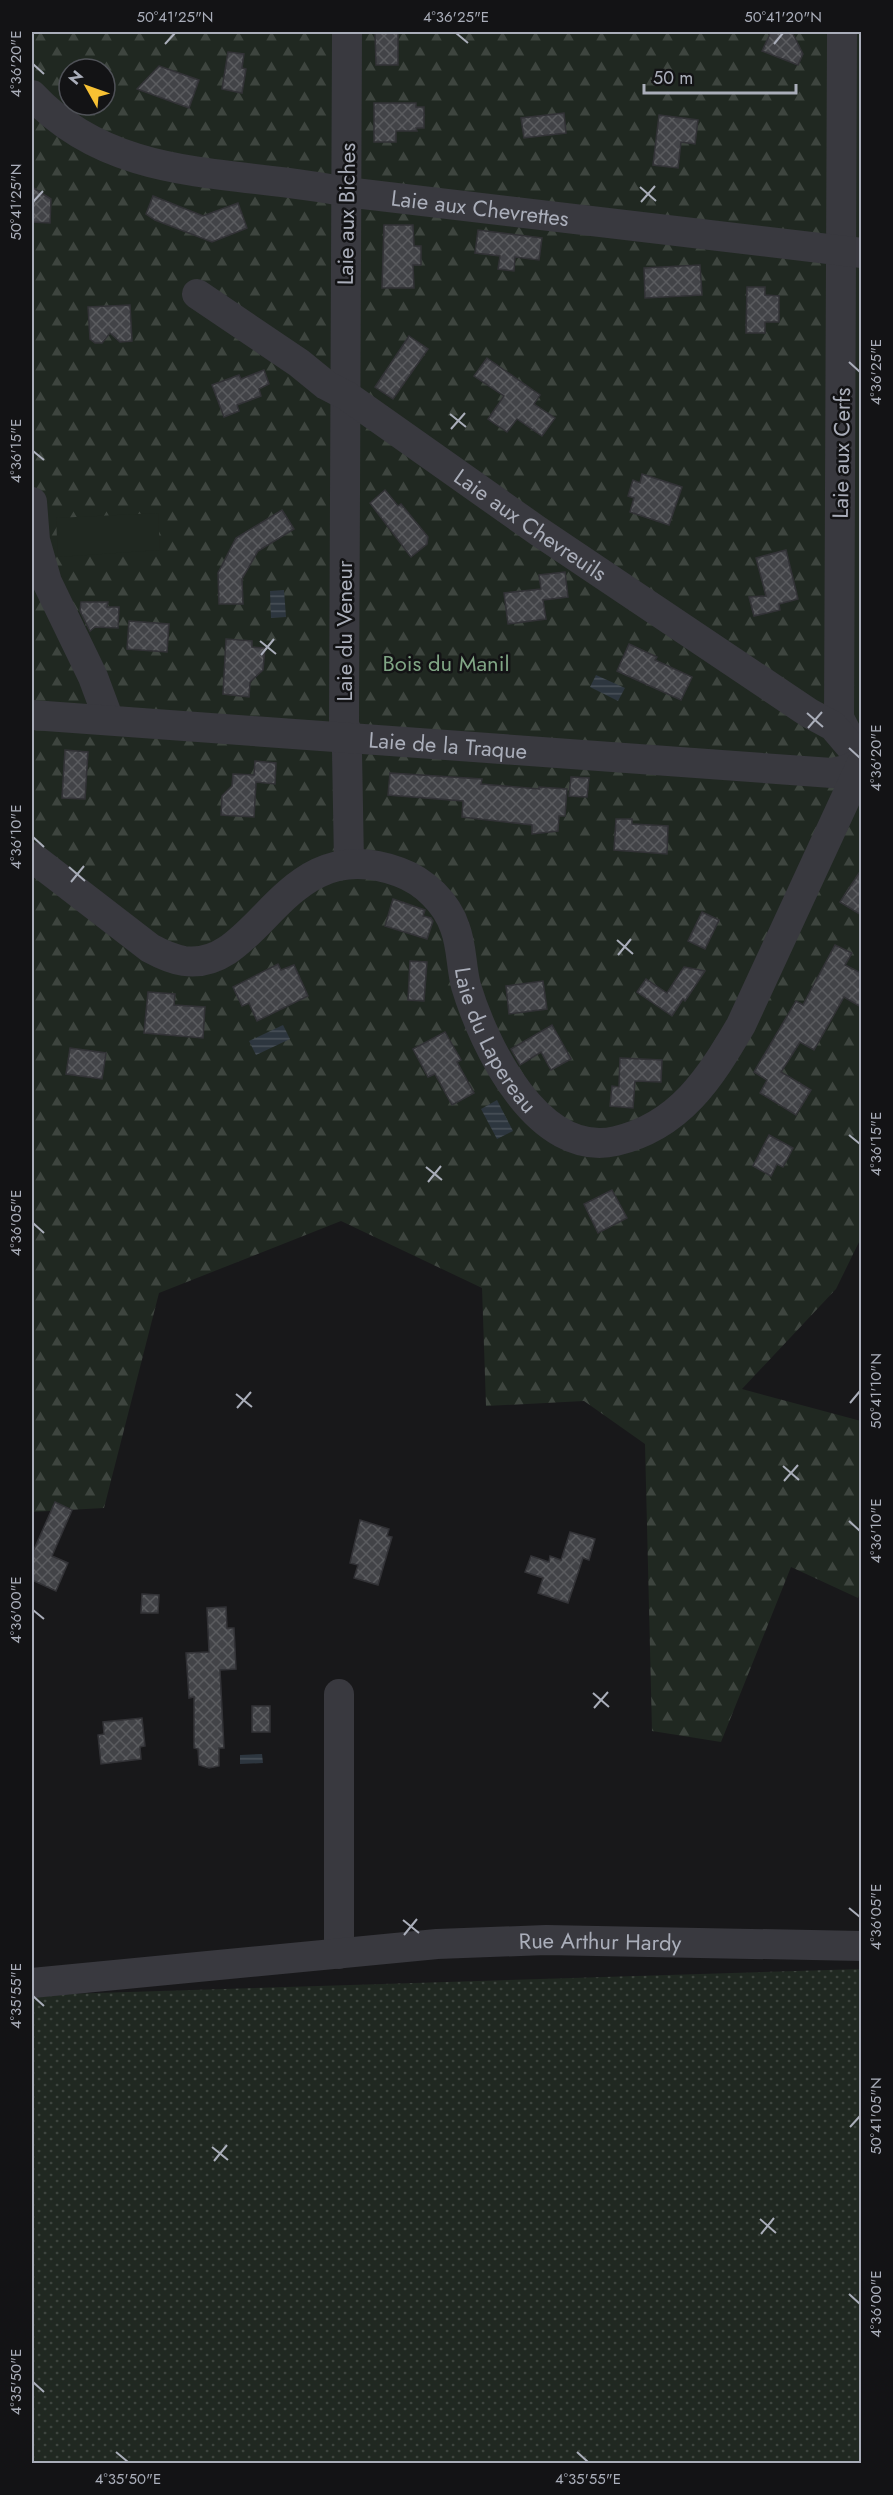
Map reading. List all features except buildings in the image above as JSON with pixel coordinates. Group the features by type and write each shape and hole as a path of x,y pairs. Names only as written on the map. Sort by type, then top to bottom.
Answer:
{"street":[{"name":"Laie aux Biches","path":"347,32 347,396"},
{"name":"Laie aux Cerfs","path":"842,32 852,252 838,718 861,761"},
{"name":"Laie aux Chevrettes","path":"32,95 59,120 104,145 147,163 171,169 852,252"},
{"name":"Laie aux Chevreuils","path":"197,294 299,363 326,385 347,396 538,531 809,713 833,726 861,761"},
{"name":"Laie du Veneur","path":"347,396 344,725 350,738 347,751 349,863"},
{"path":"32,502 35,540 47,582 93,677 109,720"},
{"name":"Laie de la Traque","path":"32,715 832,773 846,770 861,761"},
{"name":"Laie du Lapereau","path":"32,857 150,948 185,961 212,957 227,950 293,888 319,872 349,863 372,864 413,878 439,899 456,928 465,983 476,1013 518,1093 542,1118 561,1133 581,1142 605,1143 628,1138 665,1121 686,1105 720,1062 741,1025 861,761"},
{"path":"339,1694 339,1954"},
{"name":"Rue Arthur Hardy","path":"32,1983 147,1970 436,1944 546,1940 861,1946"}],"green space":[{"name":"Bois du Manil","path":"32,32 861,32 861,1238 836,1289 742,1389 861,1421 862,1587 858,1598 791,1567 721,1742 652,1731 645,1444 584,1401 486,1406 482,1288 341,1221 159,1293 104,1508 32,1512"},
{"path":"158,513 160,550 58,557 56,518"},
{"path":"861,1969 861,2463 32,2463 32,1995"}],"shaded area":[{"path":"284,590 286,617 271,618 270,591"},
{"path":"596,675 625,688 618,701 590,687"},
{"path":"283,1025 290,1039 256,1055 249,1041"},
{"path":"497,1100 513,1131 497,1139 481,1109"},
{"path":"262,1754 263,1763 240,1764 240,1755"}]}
